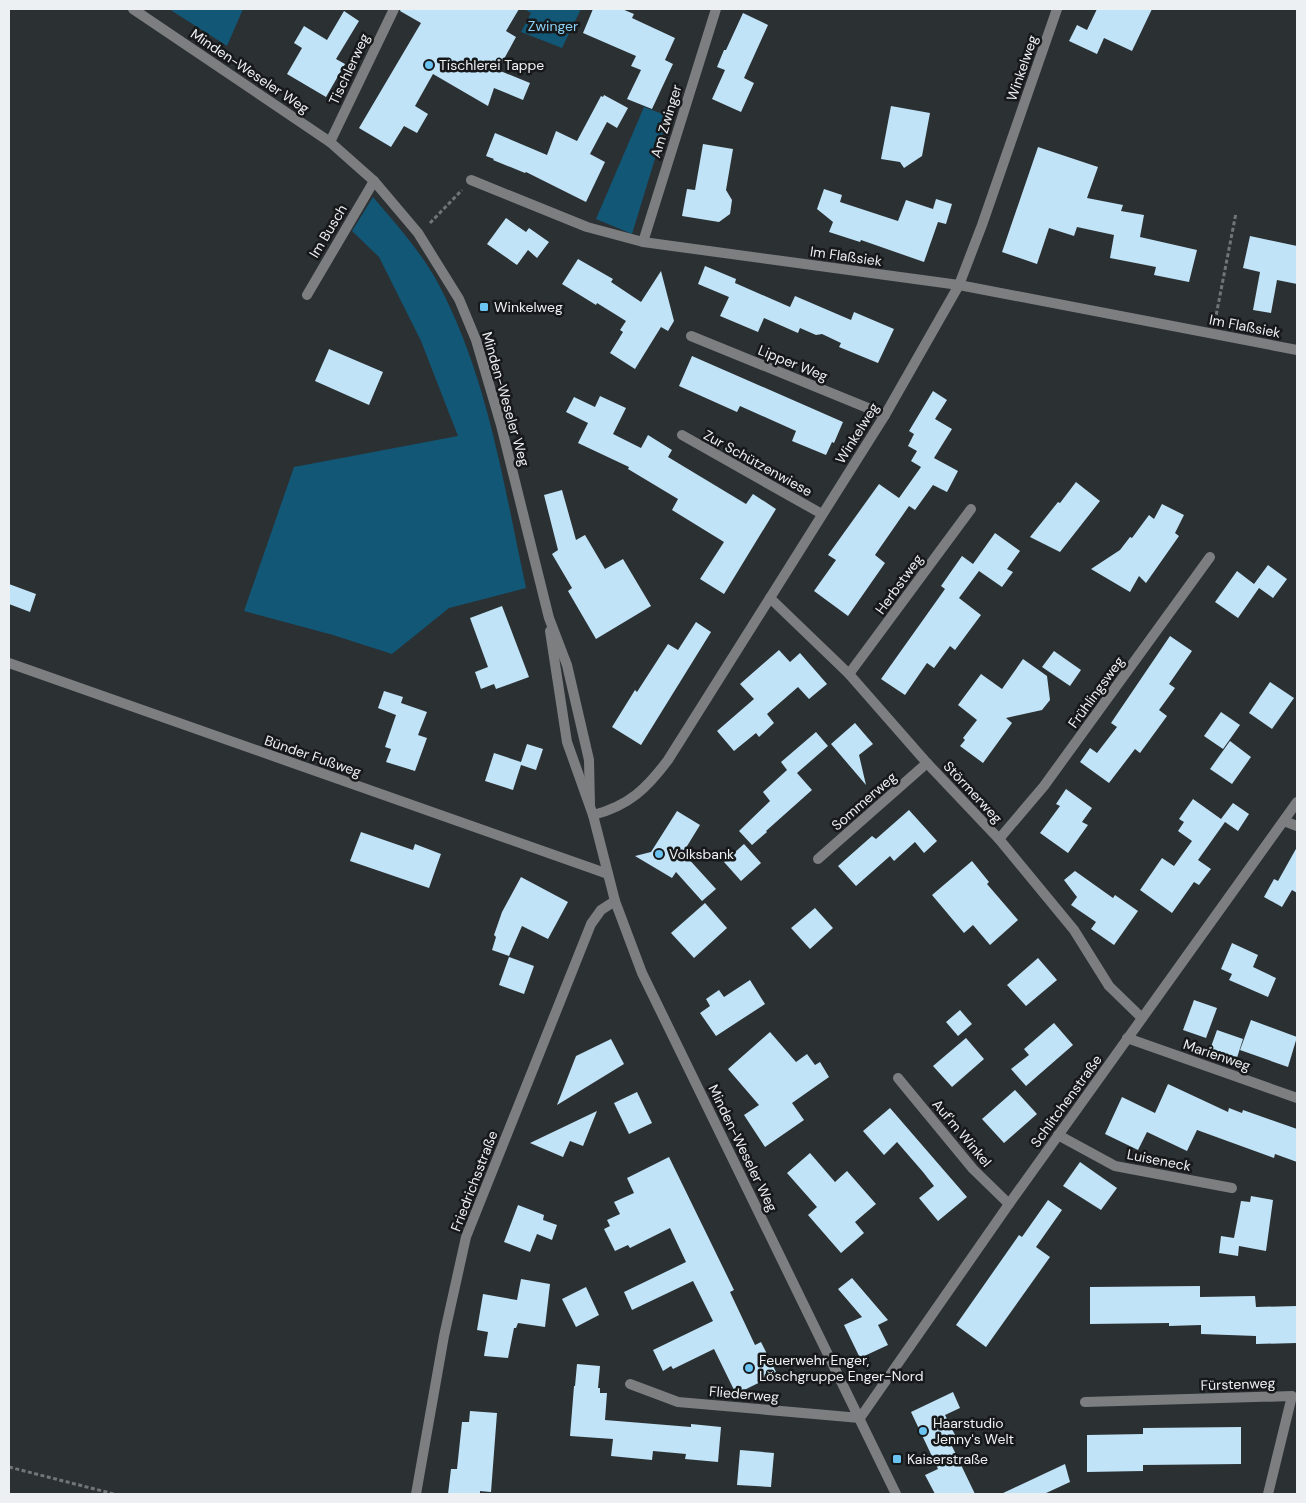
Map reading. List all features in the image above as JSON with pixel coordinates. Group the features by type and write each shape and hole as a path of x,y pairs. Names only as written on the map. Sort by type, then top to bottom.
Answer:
{"street":[{"name":"Minden-Weseler Weg","path":"133,9 330,142 374,181 418,234 459,299 476,340 501,425 549,618 567,665 589,760 592,810"},
{"name":"Tischlerweg","path":"330,142 394,9"},
{"name":"Am Zwinger","path":"643,242 716,9"},
{"name":"Winkelweg","path":"592,810 624,804 634,798 668,760 884,415 959,285 982,225 1057,9"},
{"name":"Im Flaßsiek","path":"471,180 587,227 643,242 959,285 1297,350"},
{"name":"Im Busch","path":"307,294 374,181"},
{"name":"Lipper Weg","path":"691,336 884,415"},
{"name":"Zur Schützenwiese","path":"682,435 822,514"},
{"name":"Herbstweg","path":"849,674 971,509"},
{"name":"Frühlingsweg","path":"999,839 1044,786 1210,557"},
{"name":"Störmerweg","path":"770,598 849,674 927,763 999,839 1074,930 1109,986 1142,1018"},
{"name":"Minden-Weseler Weg","path":"549,618 552,650 567,742 592,810 615,900 642,973 896,1494"},
{"name":"Bünder Fußweg","path":"9,663 608,874"},
{"name":"Sommerweg","path":"818,859 927,763"},
{"name":"Schlitchenstraße","path":"860,1418 1009,1204 1297,802"},
{"path":"1284,821 1297,826"},
{"name":"Friedrichsstraße","path":"416,1494 444,1336 466,1237 591,924 601,910 615,900"},
{"name":"Marienweg","path":"1127,1038 1297,1098"},
{"name":"Auf'm Winkel","path":"898,1078 973,1169 1009,1204"},
{"name":"Luiseneck","path":"1058,1135 1115,1166 1232,1188"},
{"name":"Fliederweg","path":"630,1384 678,1402 860,1418"},
{"name":"Fürstenweg","path":"1085,1402 1292,1396 1268,1494"}],"path":[{"path":"418,234 445,209 471,180"},
{"path":"1213,334 1236,213"},
{"path":"9,1467 114,1494"}],"green space":[{"path":"169,9 243,9 227,46"},
{"name":"Zwinger","path":"524,9 581,9 562,48 521,32 531,13"},
{"path":"644,107 668,116 632,234 596,219"},
{"path":"373,197 425,262 439,285 456,321 470,357 493,433 526,588 449,608 392,654 333,635 244,611 294,467 458,436 421,341 379,257 352,231"}],"building":[{"path":"401,9 519,9 506,31 516,37 498,70 530,83 523,100 494,88 488,106 433,74 415,106 428,114 417,133 404,126 391,147 359,128 421,23 400,11"},
{"path":"593,9 622,9 634,14 632,18 675,38 665,60 673,64 652,109 627,99 641,70 631,66 636,56 583,33"},
{"path":"1097,9 1152,9 1132,51 1104,38 1097,54 1069,41 1077,25 1087,30"},
{"path":"344,11 359,21 336,59 345,64 326,97 287,74 302,48 294,43 304,26 327,40"},
{"path":"743,13 768,25 744,78 754,83 741,112 712,99 725,70 717,67"},
{"path":"604,95 628,108 617,128 607,122 590,154 605,162 586,202 526,172 486,156 495,133 547,155 556,131 577,141 601,96 603,97"},
{"path":"891,106 930,113 922,156 904,168 900,162 881,159"},
{"path":"703,144 733,149 726,190 732,200 730,214 719,222 682,216 687,189 695,190"},
{"path":"1038,147 1098,167 1087,198 1123,205 1121,211 1144,215 1140,237 1197,250 1189,282 1154,275 1156,267 1110,258 1114,235 1077,227 1074,236 1049,228 1037,264 1002,252"},
{"path":"824,189 842,195 840,202 898,221 906,200 933,209 936,199 952,204 946,224 938,222 924,262 861,240 860,242 829,232 833,222 817,209"},
{"path":"506,218 526,232 529,228 549,242 537,258 528,250 517,265 487,244"},
{"path":"1250,236 1297,246 1297,284 1277,280 1271,313 1253,310 1260,272 1243,268"},
{"path":"578,259 613,279 611,282 641,302 661,271 674,321 668,331 661,327 635,369 610,353 623,332 620,330 626,321 562,284"},
{"path":"705,266 736,279 735,283 790,307 795,296 851,320 854,312 894,329 878,363 839,347 841,343 822,334 816,335 800,328 798,333 764,318 758,332 720,316 729,297 698,284"},
{"path":"329,349 383,372 369,405 315,381"},
{"path":"692,356 843,422 834,443 832,442 826,455 792,441 796,431 740,406 737,412 679,386"},
{"path":"933,391 947,400 935,419 952,429 934,458 958,471 947,492 933,485 915,510 909,506 875,555 885,563 848,616 814,591 836,560 828,555 879,484 899,498 921,467 911,461 917,451 908,446 914,434 909,431"},
{"path":"600,396 626,408 613,434 641,448 648,435 672,450 668,457 746,504 753,494 776,509 724,594 700,579 724,542 672,510 678,499 628,469 629,467 578,443 588,423 566,412 574,397 595,407"},
{"path":"1076,482 1100,501 1060,552 1030,537"},
{"path":"562,490 576,540 585,535 605,569 623,559 651,606 596,639 568,591 572,588 552,554 558,550 544,495"},
{"path":"1162,504 1184,515 1175,533 1179,536 1146,583 1139,576 1130,592 1091,569 1120,550 1130,537 1132,538 1149,515 1154,519"},
{"path":"995,533 1020,551 1007,569 1013,572 1002,587 979,571 959,598 981,615 955,650 950,646 934,668 927,663 905,695 881,679 945,589 941,586 962,556 973,564"},
{"path":"1268,565 1287,579 1273,598 1259,588 1238,618 1215,602 1237,571 1254,584"},
{"path":"9,584 36,594 30,612 9,604"},
{"path":"502,606 529,677 496,689 494,684 481,689 475,672 488,667 470,618"},
{"path":"696,622 711,632 641,745 612,727 635,690 637,692 668,644 678,650"},
{"path":"1170,636 1192,651 1169,684 1175,688 1159,710 1167,716 1140,753 1135,749 1109,783 1080,762 1090,748 1097,753 1117,727 1111,723"},
{"path":"779,650 790,662 800,653 827,684 809,699 798,687 767,714 774,723 759,737 756,733 734,751 717,731 754,699 740,684"},
{"path":"1054,651 1081,670 1070,686 1042,667"},
{"path":"1023,659 1047,676 1050,700 1042,710 1006,718 1012,723 983,763 960,746 965,740 963,738 977,720 958,705 981,674 1002,689"},
{"path":"1270,682 1294,698 1272,729 1249,713"},
{"path":"384,691 403,697 401,703 427,712 418,735 427,738 415,771 386,762 391,749 385,747 396,715 378,708"},
{"path":"1221,712 1240,725 1223,749 1204,736"},
{"path":"855,723 873,744 859,755 866,785 831,744"},
{"path":"816,732 828,746 797,773 812,790 752,845 739,831 770,801 763,792 787,770 781,762"},
{"path":"1230,741 1251,757 1232,784 1210,769"},
{"path":"527,744 543,749 536,770 521,765 513,790 485,781 494,753 521,762"},
{"path":"1066,789 1092,808 1082,822 1088,825 1068,853 1040,833 1060,806 1056,804"},
{"path":"1193,799 1221,819 1233,803 1249,814 1238,831 1225,822 1198,860 1211,869 1199,885 1194,882 1172,913 1140,890 1162,858 1174,866 1192,841 1178,831 1184,822 1179,819"},
{"path":"909,810 937,841 924,853 915,842 894,861 890,856 856,886 838,866 872,836 876,839"},
{"path":"677,811 700,825 684,851 687,853 686,856 716,889 702,901 676,872 672,878 635,856 651,852"},
{"path":"361,832 413,850 415,844 441,854 429,888 350,861"},
{"path":"744,844 761,863 741,881 724,862"},
{"path":"1297,847 1297,893 1292,890 1282,907 1264,897 1274,879 1278,881"},
{"path":"972,861 989,882 987,884 1018,920 990,945 973,925 964,933 932,895"},
{"path":"1075,871 1113,898 1115,895 1138,911 1114,945 1091,929 1096,922 1071,905 1077,897 1064,880"},
{"path":"521,877 568,902 548,939 522,926 509,956 492,950 496,937 494,935 502,912"},
{"path":"705,903 727,928 694,958 671,933"},
{"path":"815,908 833,928 810,949 791,928"},
{"path":"1232,943 1258,955 1253,967 1276,978 1268,997 1229,980 1232,974 1221,969"},
{"path":"509,957 534,966 524,994 499,985"},
{"path":"1038,958 1057,980 1026,1006 1007,985"},
{"path":"750,980 765,1004 716,1036 700,1013 710,1006 706,999 719,990 724,997"},
{"path":"1194,1000 1217,1008 1206,1038 1183,1030"},
{"path":"960,1010 972,1024 958,1036 946,1022"},
{"path":"1251,1020 1297,1037 1288,1067 1240,1050"},
{"path":"1054,1023 1073,1045 1026,1086 1011,1069 1029,1055 1024,1049"},
{"path":"1217,1030 1243,1039 1234,1067 1207,1058"},
{"path":"770,1032 796,1062 807,1054 815,1065 820,1062 829,1077 792,1103 804,1120 765,1147 744,1115 759,1105 728,1069"},
{"path":"966,1038 984,1059 952,1087 933,1066"},
{"path":"611,1039 624,1064 557,1105 576,1056"},
{"path":"1168,1084 1228,1112 1229,1108 1242,1113 1243,1110 1297,1129 1297,1162 1275,1154 1274,1158 1197,1130 1187,1151 1147,1132 1138,1150 1105,1134 1122,1097 1155,1113"},
{"path":"1015,1090 1037,1114 1004,1143 982,1119"},
{"path":"637,1092 652,1123 629,1134 614,1103"},
{"path":"890,1108 967,1197 938,1221 919,1198 934,1186 923,1172 897,1142 884,1155 863,1131"},
{"path":"597,1111 583,1146 570,1141 563,1157 530,1143"},
{"path":"810,1153 835,1182 847,1171 876,1204 855,1222 864,1233 841,1253 808,1215 817,1207 787,1173"},
{"path":"669,1157 734,1290 730,1292 755,1345 761,1342 777,1374 736,1394 714,1349 673,1369 671,1366 663,1371 653,1350 713,1321 693,1281 632,1310 624,1292 686,1262 670,1228 630,1248 628,1245 615,1251 604,1229 610,1226 607,1220 620,1214 614,1202 634,1193 627,1178"},
{"path":"1080,1162 1117,1188 1101,1210 1063,1186"},
{"path":"1251,1196 1273,1200 1266,1251 1239,1246 1238,1256 1219,1253 1221,1236 1234,1238 1241,1201 1250,1202"},
{"path":"1048,1200 1062,1210 1036,1247 1050,1257 986,1347 956,1325 1019,1235 1022,1237"},
{"path":"518,1205 544,1215 543,1220 557,1225 552,1240 537,1234 530,1252 504,1242"},
{"path":"852,1278 888,1320 878,1325 888,1345 860,1358 844,1325 862,1317 838,1289"},
{"path":"521,1279 550,1284 545,1327 518,1323 516,1328 514,1328 508,1358 484,1356 488,1332 477,1330 483,1294 517,1300"},
{"path":"1200,1286 1200,1297 1255,1296 1256,1307 1297,1306 1297,1343 1256,1344 1256,1336 1201,1334 1201,1325 1169,1326 1169,1323 1090,1324 1090,1287"},
{"path":"586,1287 599,1315 576,1327 562,1299"},
{"path":"577,1364 600,1366 598,1388 600,1388 600,1393 607,1393 605,1420 691,1427 691,1424 721,1427 718,1462 685,1459 686,1454 653,1451 652,1460 611,1456 613,1439 570,1436"},
{"path":"953,1392 960,1408 945,1415 957,1439 950,1442 975,1494 935,1494 925,1475 938,1469 911,1412"},
{"path":"470,1411 497,1413 491,1492 480,1491 480,1494 448,1494 451,1469 457,1469 462,1422 469,1422"},
{"path":"1241,1427 1241,1464 1143,1465 1143,1471 1087,1472 1087,1435 1143,1434 1143,1428"},
{"path":"740,1450 774,1453 771,1487 737,1485"},
{"path":"1065,1464 1070,1482 1044,1494 1001,1494"}],"place":[{"name":"Tischlerei Tappe","path":"429,65"},
{"name":"Winkelweg","path":"484,307"},
{"name":"Volksbank","path":"659,854"},
{"name":"Feuerwehr Enger, Löschgruppe Enger-Nord","path":"749,1368"},
{"name":"Haarstudio Jenny's Welt","path":"923,1431"},
{"name":"Kaiserstraße","path":"897,1459"}]}
